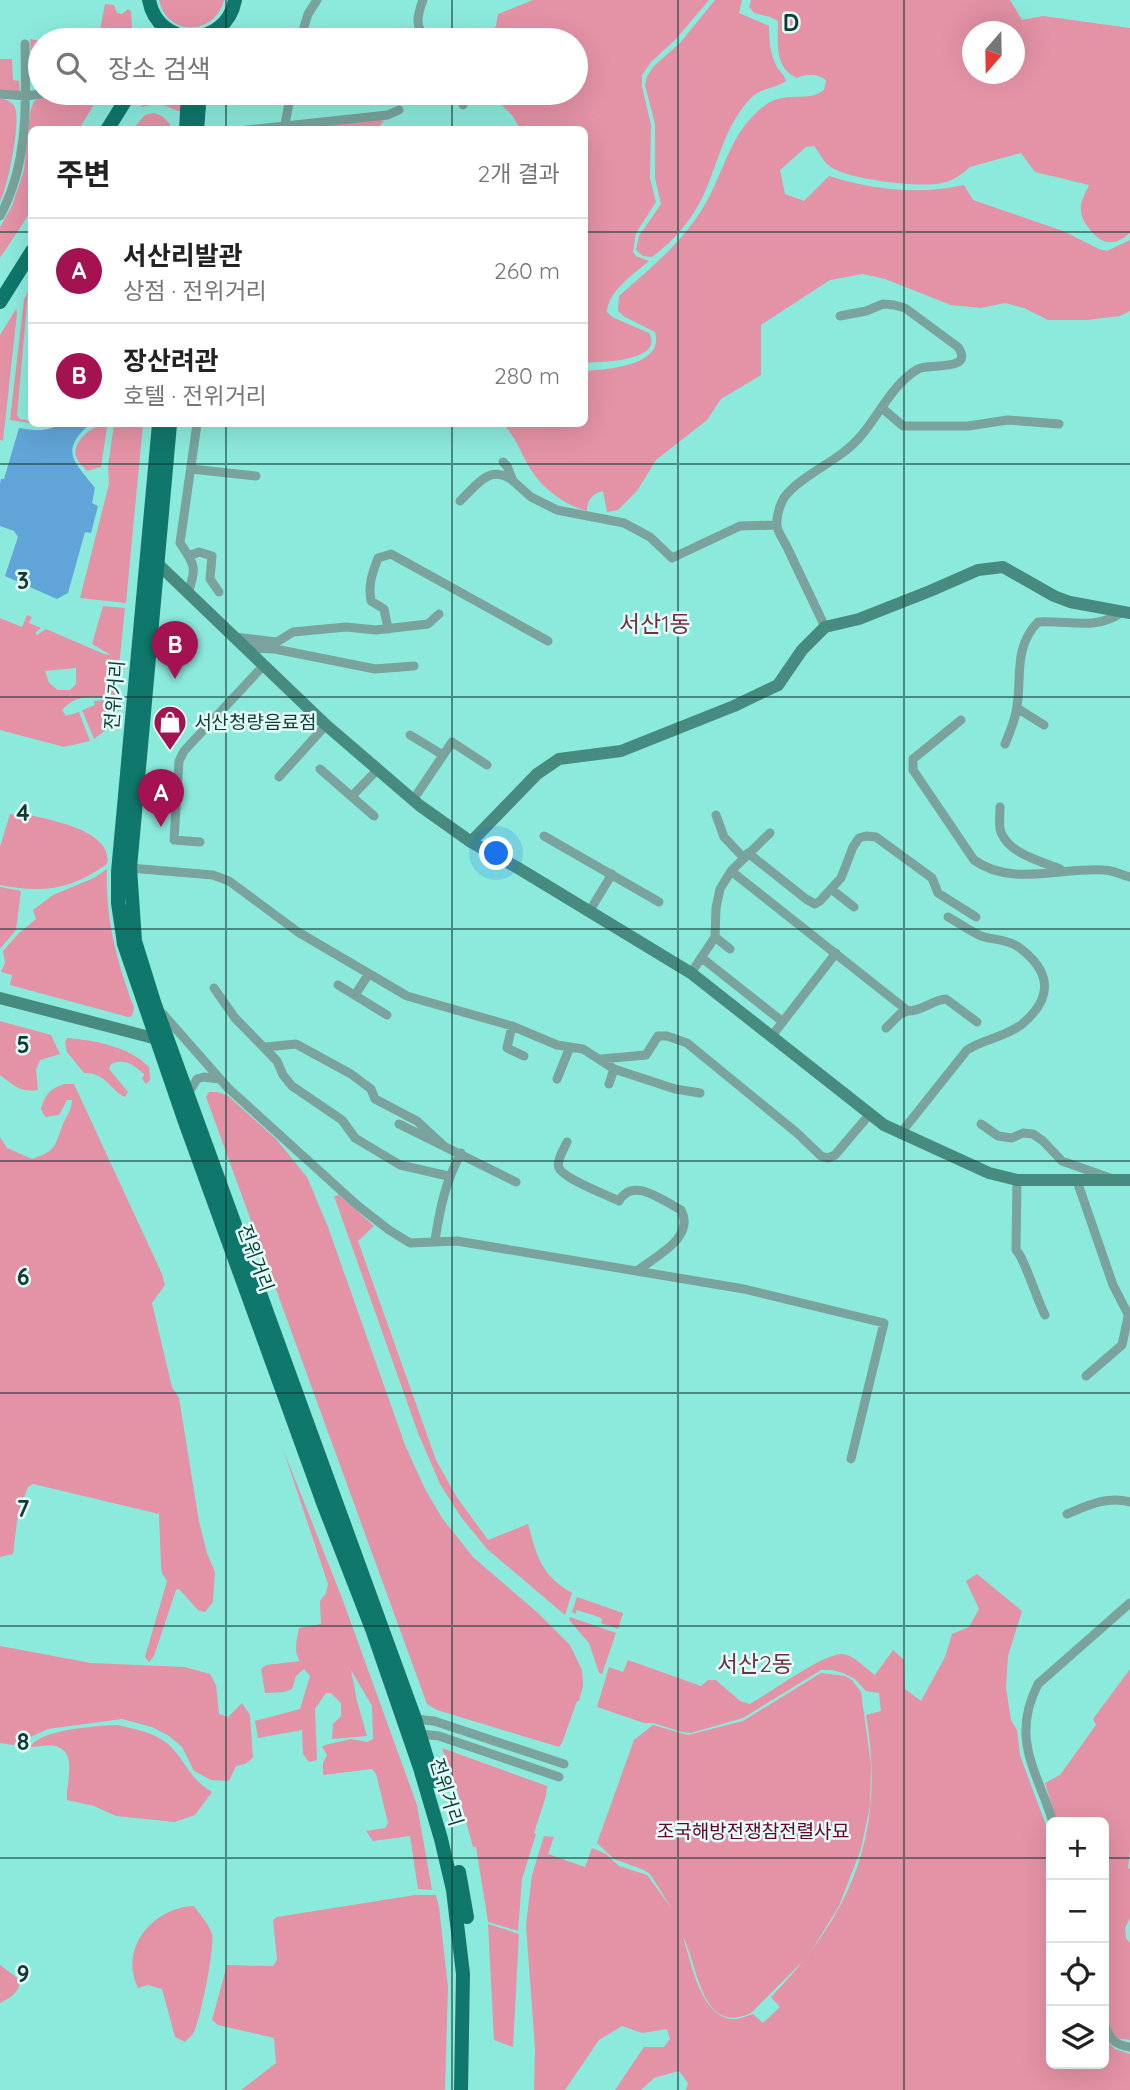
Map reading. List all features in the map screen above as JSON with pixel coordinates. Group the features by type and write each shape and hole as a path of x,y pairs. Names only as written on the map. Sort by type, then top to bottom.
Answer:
{"main road":[{"path":"149,0 160,28"},
{"path":"219,28 228,20 235,0"},
{"path":"109,126 123,105"},
{"path":"186,126 187,105"},
{"path":"197,126 199,105"},
{"path":"0,302 28,257"},
{"name":"전위거리","path":"159,427 118,872 118,903 124,944 325,1508 372,1629 442,1839 453,1890 463,1974 461,2090"},
{"name":"전위거리","path":"170,427 130,868 135,941 155,1005 417,1726 450,1834 463,1890 472,1974 471,2090"}],"street":[{"path":"304,28 317,0"},
{"path":"419,28 417,20 423,0"},
{"path":"0,216 18,174 26,96 25,44"},
{"path":"0,94 26,96"},
{"path":"284,126 288,105"},
{"path":"293,126 388,115 399,110"},
{"path":"825,627 777,525 786,495 858,439 913,372 929,365 955,365 959,362 961,351 905,308 883,304 866,311 840,316"},
{"path":"882,408 903,426 968,426 1008,420 1059,424"},
{"path":"188,593 194,576 194,564 180,543 197,427"},
{"path":"503,462 513,481"},
{"path":"191,469 256,476"},
{"path":"460,501 487,475 503,474 531,497 557,510 624,523 650,537 672,558 740,526 777,525"},
{"path":"189,556 199,552 212,556 211,579 219,592"},
{"path":"388,629 384,609 372,601 369,589 378,558 391,555 548,641"},
{"path":"158,564 326,725 413,800 471,842 691,972 869,1115 901,1134 989,1174 1017,1181 1130,1180"},
{"path":"471,842 537,774 559,759 621,751 734,706 778,685 802,650 825,627 859,619 978,570 1003,567 1030,584 1070,602 1126,613"},
{"path":"1005,744 1017,709 1021,649 1028,632 1038,622 1098,623 1110,621 1126,613"},
{"path":"233,637 277,642 293,632 346,627 376,630 428,624 439,614"},
{"path":"245,648 275,649 375,669 414,666"},
{"path":"200,842 174,840 179,761 184,751 264,665"},
{"path":"1017,709 1044,725"},
{"path":"961,720 920,751 913,759 913,770 974,860 985,868 1004,874 1104,870 1130,877"},
{"path":"279,777 326,725"},
{"path":"410,734 443,755"},
{"path":"413,800 452,742 487,765"},
{"path":"320,769 374,816"},
{"path":"353,795 378,769"},
{"path":"1000,807 1000,831 1011,846 1026,856 1065,871"},
{"path":"716,815 724,837 815,904 841,878 853,847 859,838 866,836 876,837 898,852 932,878 938,893 976,917"},
{"path":"691,972 715,936 720,889 745,855 770,833"},
{"path":"544,836 659,902"},
{"path":"130,868 213,875 229,881 298,932 407,996 512,1026 557,1045 583,1049 614,1069 675,1089 700,1093"},
{"path":"731,871 908,1011"},
{"path":"589,912 612,874"},
{"path":"831,889 853,907"},
{"path":"901,1134 967,1050 1021,1025 1045,997 1046,983 1036,965 1018,947 1007,941 981,936 948,917"},
{"path":"715,936 730,948"},
{"path":"771,1037 836,953"},
{"path":"702,958 783,1022"},
{"path":"355,995 368,975"},
{"path":"338,985 387,1015"},
{"path":"214,988 235,1018 266,1047 292,1086 342,1120 355,1138 400,1165 448,1176"},
{"path":"0,998 157,1039"},
{"path":"886,1028 901,1014 918,1011 935,1000 946,999 977,1022"},
{"path":"155,1005 219,1079 357,1205 410,1243 457,1241 744,1289 884,1322 851,1459"},
{"path":"512,1026 507,1048 524,1056"},
{"path":"601,1059 646,1055 658,1036 667,1036 687,1043 797,1133 821,1156 835,1155 869,1115"},
{"path":"266,1047 296,1044 351,1074 371,1089 376,1099 417,1121 444,1146"},
{"path":"557,1079 570,1047"},
{"path":"609,1084 614,1069"},
{"path":"188,1095 197,1079 219,1079"},
{"path":"399,1124 516,1182"},
{"path":"981,1124 998,1136 1012,1138 1023,1133 1034,1134 1062,1161 1099,1172 1115,1180"},
{"path":"567,1142 558,1164 560,1170 569,1177 619,1201 623,1194 630,1190 641,1189 681,1210 684,1216 683,1225 674,1246 637,1271"},
{"path":"435,1240 448,1176 461,1153"},
{"path":"1017,1181 1016,1250 1022,1255 1033,1290 1045,1315"},
{"path":"1077,1181 1114,1285 1129,1317 1122,1345 1086,1376"},
{"path":"1067,1514 1100,1501 1117,1499 1130,1502"},
{"path":"1051,1817 1027,1754 1026,1713 1029,1701 1038,1685 1130,1603"},
{"path":"417,1726 434,1721 564,1764"},
{"path":"417,1726 559,1777"},
{"path":"1109,2036 1118,2045 1130,2047"}],"green space":[{"path":"159,0 224,0 219,12 211,20 202,26 191,27 171,21"},
{"path":"533,0 709,0 642,75 651,125 650,178 656,202 636,233 633,252 649,261 617,290 608,304 607,312 612,317 649,333 651,343 648,350 639,355 616,361 588,363 588,126 518,126 502,105 588,105 588,28 493,28 498,14"},
{"path":"715,0 742,0 739,13 769,26 773,57 786,81 756,94 743,108 729,131 694,213 660,251 652,257 643,256 636,250 639,236 661,204 655,178 655,124 645,85 647,76 654,66 680,43"},
{"path":"751,0 1010,0 1022,20 1043,16 1130,28 1130,233 1120,240 1101,240 1085,223 1081,204 1089,185 1035,172 1021,153 970,167 950,181 932,184 885,182 840,172 828,165 814,146 806,147 780,170 785,194 804,201 829,176 896,190 930,190 964,185 973,200 1063,231 1099,249 1107,251 1130,240 1130,311 1120,316 1087,320 1048,320 1024,308 1005,303 981,308 951,305 885,279 863,274 830,280 761,325 761,375 721,399 707,420 656,460 637,491 618,510 607,512 603,491 591,498 587,511 579,508 542,484 506,427 588,427 588,371 632,364 651,352 656,343 655,332 618,311 619,296 669,251 691,226 747,122 766,104 775,100 814,95 824,90 826,80 819,76 797,78 784,68 779,54 778,21 754,13 749,7"},
{"path":"105,4 114,5 117,13 122,14 128,9 131,11 132,28 100,28"},
{"path":"0,59 12,59 13,80 19,81 20,93 0,92"},
{"path":"0,98 14,106 17,119 12,157 0,202"},
{"path":"33,105 94,105 81,126 29,126"},
{"path":"163,105 181,105 181,112"},
{"path":"154,113 162,116 170,126 136,126 145,115"},
{"path":"375,118 384,121 380,126 325,126"},
{"path":"28,131 28,216 0,258 0,227 12,206 24,170"},
{"path":"28,292 17,415 28,423 10,420 24,299"},
{"path":"16,309 3,441 0,440 0,335"},
{"path":"107,427 101,467 87,471 75,452 79,442 90,430"},
{"path":"114,427 143,427 126,603 80,598 109,484 108,466"},
{"path":"103,606 125,608 116,695 82,698 62,710 66,716 79,712 90,741 64,747 0,730 0,618 22,627 27,615 32,617 29,623 41,628 35,633 37,635 46,629 111,655 92,644","holes":["76,668 76,684 70,690 58,690 49,683 45,671"]},
{"path":"116,699 111,726 94,739 82,710 95,705 94,701"},
{"path":"20,813 89,834 100,842 106,852 107,864 80,880 55,888 29,889 0,885 0,847 10,814"},
{"path":"107,869 110,923 117,957 134,1008 132,1016 10,985 12,975 1,972 5,963 3,951 36,919 33,910 53,895 94,878"},
{"path":"0,887 21,891 16,930 0,949"},
{"path":"0,1021 51,1035 60,1054 40,1060 36,1069 38,1090 22,1089 0,1075"},
{"path":"67,1038 100,1043 132,1054 149,1067 150,1080 146,1084 142,1079 144,1074 129,1063 111,1064 109,1069 128,1092 125,1097 97,1075 84,1073 67,1052"},
{"path":"65,1084 74,1084 162,1274 165,1285 152,1303 172,1387 179,1398 199,1521 215,1572 213,1602 205,1612 198,1610 179,1589 176,1590 154,1656 149,1662 145,1657 167,1581 161,1566 159,1514 33,1484 28,1487 18,1513 13,1554 0,1557 0,1137 7,1148 32,1159 53,1148 72,1100 67,1100 59,1115 45,1117 41,1109 49,1093"},
{"path":"209,1092 227,1095 276,1139 307,1177 328,1227 405,1445 442,1518 473,1557 538,1613 570,1645 582,1670 583,1686 559,1747 437,1710 427,1704 206,1097"},
{"path":"339,1195 374,1226 358,1241 436,1460 456,1496 488,1540 528,1524 534,1546 547,1572 572,1593 565,1615 487,1549 461,1517 440,1484 418,1433 334,1196"},
{"path":"283,1449 342,1598 417,1805 432,1890 418,1889 410,1836 373,1841 366,1831 385,1828 388,1823 376,1774 372,1769 323,1775 323,1763 327,1755 322,1747 351,1739 367,1742 373,1739 372,1706 351,1670 367,1736 332,1739 333,1724 341,1716 341,1703 331,1693 326,1693 315,1709 317,1760 309,1762 303,1754 302,1730 258,1738 255,1721 300,1709 310,1676 304,1669 296,1676 292,1689 265,1693 261,1669 266,1665 300,1661 296,1649 299,1628 321,1624 320,1601 328,1584"},
{"name":"조국해방전쟁참전렬사묘","path":"977,1574 1022,1611 1008,1656 1006,1688 1011,1720 1017,1730 1020,1755 1046,1825 1046,2069 1109,2069 1109,2043 1115,2049 1130,2054 1130,2090 686,2090 688,2083 679,2071 654,2078 641,2090 615,2090 644,2047 664,2047 670,2039 667,2029 642,2033 622,2026 599,2040 565,2090 534,2090 535,2049 526,1925 532,1875 544,1836 554,1837 548,1854 585,1867 592,1848 606,1854 619,1866 647,1875 672,1909 650,1874 614,1859 597,1843 634,1740 653,1725 688,1735 743,1721 821,1673 845,1676 852,1680 861,1692 871,1764 866,1715 881,1711 879,1693 866,1691 855,1679 832,1670 821,1670 743,1718 691,1733 644,1723 597,1707 609,1667 623,1672 628,1660 701,1686 708,1680 716,1680 740,1701 750,1704 834,1655 851,1656 875,1675 893,1650 904,1660 905,1689 921,1701 945,1657 952,1634 969,1627 979,1609 966,1581","holes":["870,1807 857,1868 842,1902 815,1945 839,1906 861,1849","683,1937 711,2007 721,2015 734,2018 751,2013 803,1961 771,1997 780,2007 763,2023 753,2014 732,2019 721,2016 712,2009 699,1987"]},
{"path":"577,1597 623,1613 618,1629 601,1623 602,1619 599,1617 577,1610 575,1614 572,1612"},
{"path":"570,1617 616,1633 602,1674 599,1673 589,1643 569,1620"},
{"path":"0,1646 91,1663 185,1667 210,1674 216,1685 219,1714 228,1717 242,1703 250,1715 253,1758 236,1766 229,1781 211,1780 194,1771 182,1747 169,1736 152,1727 122,1719 48,1729 13,1745 0,1743"},
{"path":"1130,1669 1130,1918 1125,1928 1126,1938 1130,1943 1130,2040 1114,2038 1109,2024 1109,1817 1055,1817 1045,1783 1060,1775 1096,1725 1093,1719"},
{"path":"117,1725 144,1732 168,1744 197,1780 212,1792 195,1815 175,1822 116,1816 94,1806 67,1800 68,1756 52,1745 30,1747 45,1736 57,1732"},
{"path":"442,1748 547,1786 522,1879 518,1931 488,1922 476,1847 473,1847"},
{"path":"415,1895 436,1895 439,1907 448,1987 445,2090 241,2090 276,2063 274,2038 218,2025 212,2020 227,1965 273,1966 277,1960 273,1920 277,1917"},
{"path":"194,1906 209,1927 212,1942 199,2016 193,2034 185,2042 175,2037 162,1989 148,1985 138,1988 133,1973 133,1958 136,1945 153,1922 179,1908"},
{"path":"488,1924 519,1934 513,2047 494,2040"},
{"path":"0,1965 20,1980 20,1984 11,1997 0,2003"}],"water":[{"path":"54,427 87,427 75,442 73,456 95,488 92,503 98,506 91,533 85,532 68,593 57,599 5,576 18,537 14,531 0,526 0,484 1,479 4,479 19,428 45,430"}],"place":[{"name":"장산려관","path":"175,679"},
{"name":"서산청량음료점","path":"170,752"},
{"name":"서산리발관","path":"161,827"}],"district":[{"name":"서산1동","path":"655,623"},
{"name":"서산2동","path":"755,1663"}]}
